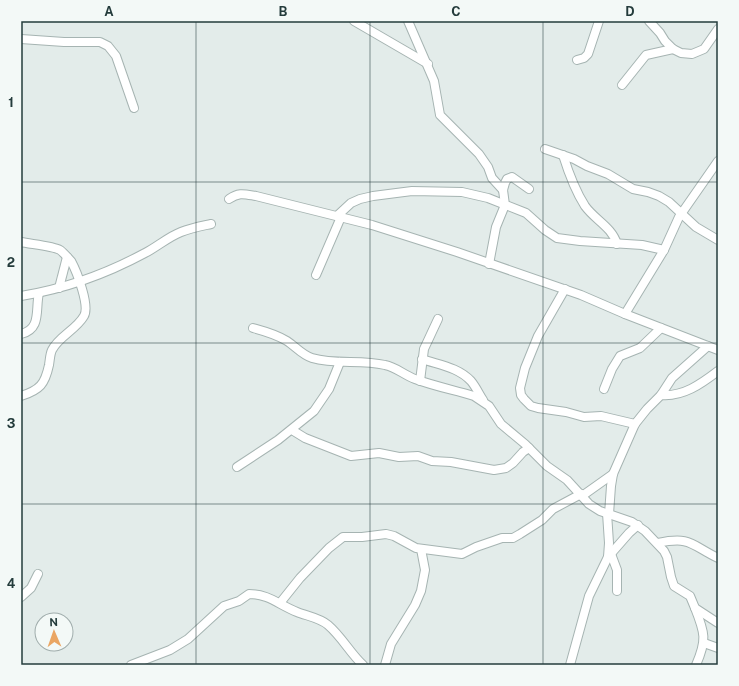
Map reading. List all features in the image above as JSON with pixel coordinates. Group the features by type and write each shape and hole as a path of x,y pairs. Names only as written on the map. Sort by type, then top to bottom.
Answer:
{"street":[{"path":"354,21 428,64"},
{"path":"408,21 428,64 435,85 440,115 479,154 488,167 492,178 503,190"},
{"path":"577,60 584,58 588,54 598,21"},
{"path":"650,21 665,41 677,53 692,54 698,52 706,47 718,29"},
{"path":"21,39 64,42 95,41 104,43 116,56 134,108"},
{"path":"622,85 646,54 673,49"},
{"path":"545,149 608,174 633,189 651,192 659,196 669,202 696,227 718,240"},
{"path":"563,155 566,166 586,207 613,233 617,244"},
{"path":"625,314 664,250 681,214 718,161"},
{"path":"489,264 496,227 505,205 503,190 507,179 512,177 529,189"},
{"path":"316,275 339,216 351,203 360,199 412,191 462,192 488,198 526,213 557,238 575,241 642,245 664,250"},
{"path":"229,199 235,195 248,195 339,216 414,238 565,289 718,350"},
{"path":"21,296 39,293 79,282 146,253 182,232 211,224"},
{"path":"21,242 59,250 67,257 73,266 79,282 86,304 86,313 79,323 53,348 46,376 41,385 37,390 21,396"},
{"path":"59,288 67,257"},
{"path":"565,289 538,336 525,368 520,388 521,395 531,406 538,408 566,412 584,417 601,416 635,424"},
{"path":"21,334 34,327 39,293"},
{"path":"420,381 424,349 438,319"},
{"path":"252,328 275,334 286,340 305,355 311,357 340,362 384,364 420,381 474,396 485,402"},
{"path":"604,389 612,369 620,356 640,348 661,328"},
{"path":"617,591 617,570 610,556 608,514 613,474 635,424 647,409 661,396 672,378 708,346"},
{"path":"422,359 453,368 461,373 471,381 501,424 529,448 546,466 567,480 589,504 600,511 638,525 658,543 667,557 674,586 690,596 701,624 704,642 696,665"},
{"path":"237,467 292,430 314,411 329,389 340,362"},
{"path":"661,396 686,392 718,371"},
{"path":"292,430 305,438 352,456 379,453 399,456 416,456 437,462 451,462 494,470 506,468 529,448"},
{"path":"280,603 300,578 329,548 343,537 362,537 386,534 394,536 420,549 462,554 502,538 513,538 542,520 553,509 582,495 613,474"},
{"path":"569,664 578,640 582,619 589,596 610,556 629,533 638,525"},
{"path":"658,543 674,540 686,541 718,558"},
{"path":"385,665 391,644 415,605 421,591 425,570 420,549"},
{"path":"21,598 31,588 38,574"},
{"path":"131,665 170,650 188,639 224,606 239,601 246,595 256,594 265,596 290,609 323,622 329,626 350,652 363,665"},
{"path":"696,608 718,623"},
{"path":"704,642 718,648"}]}
